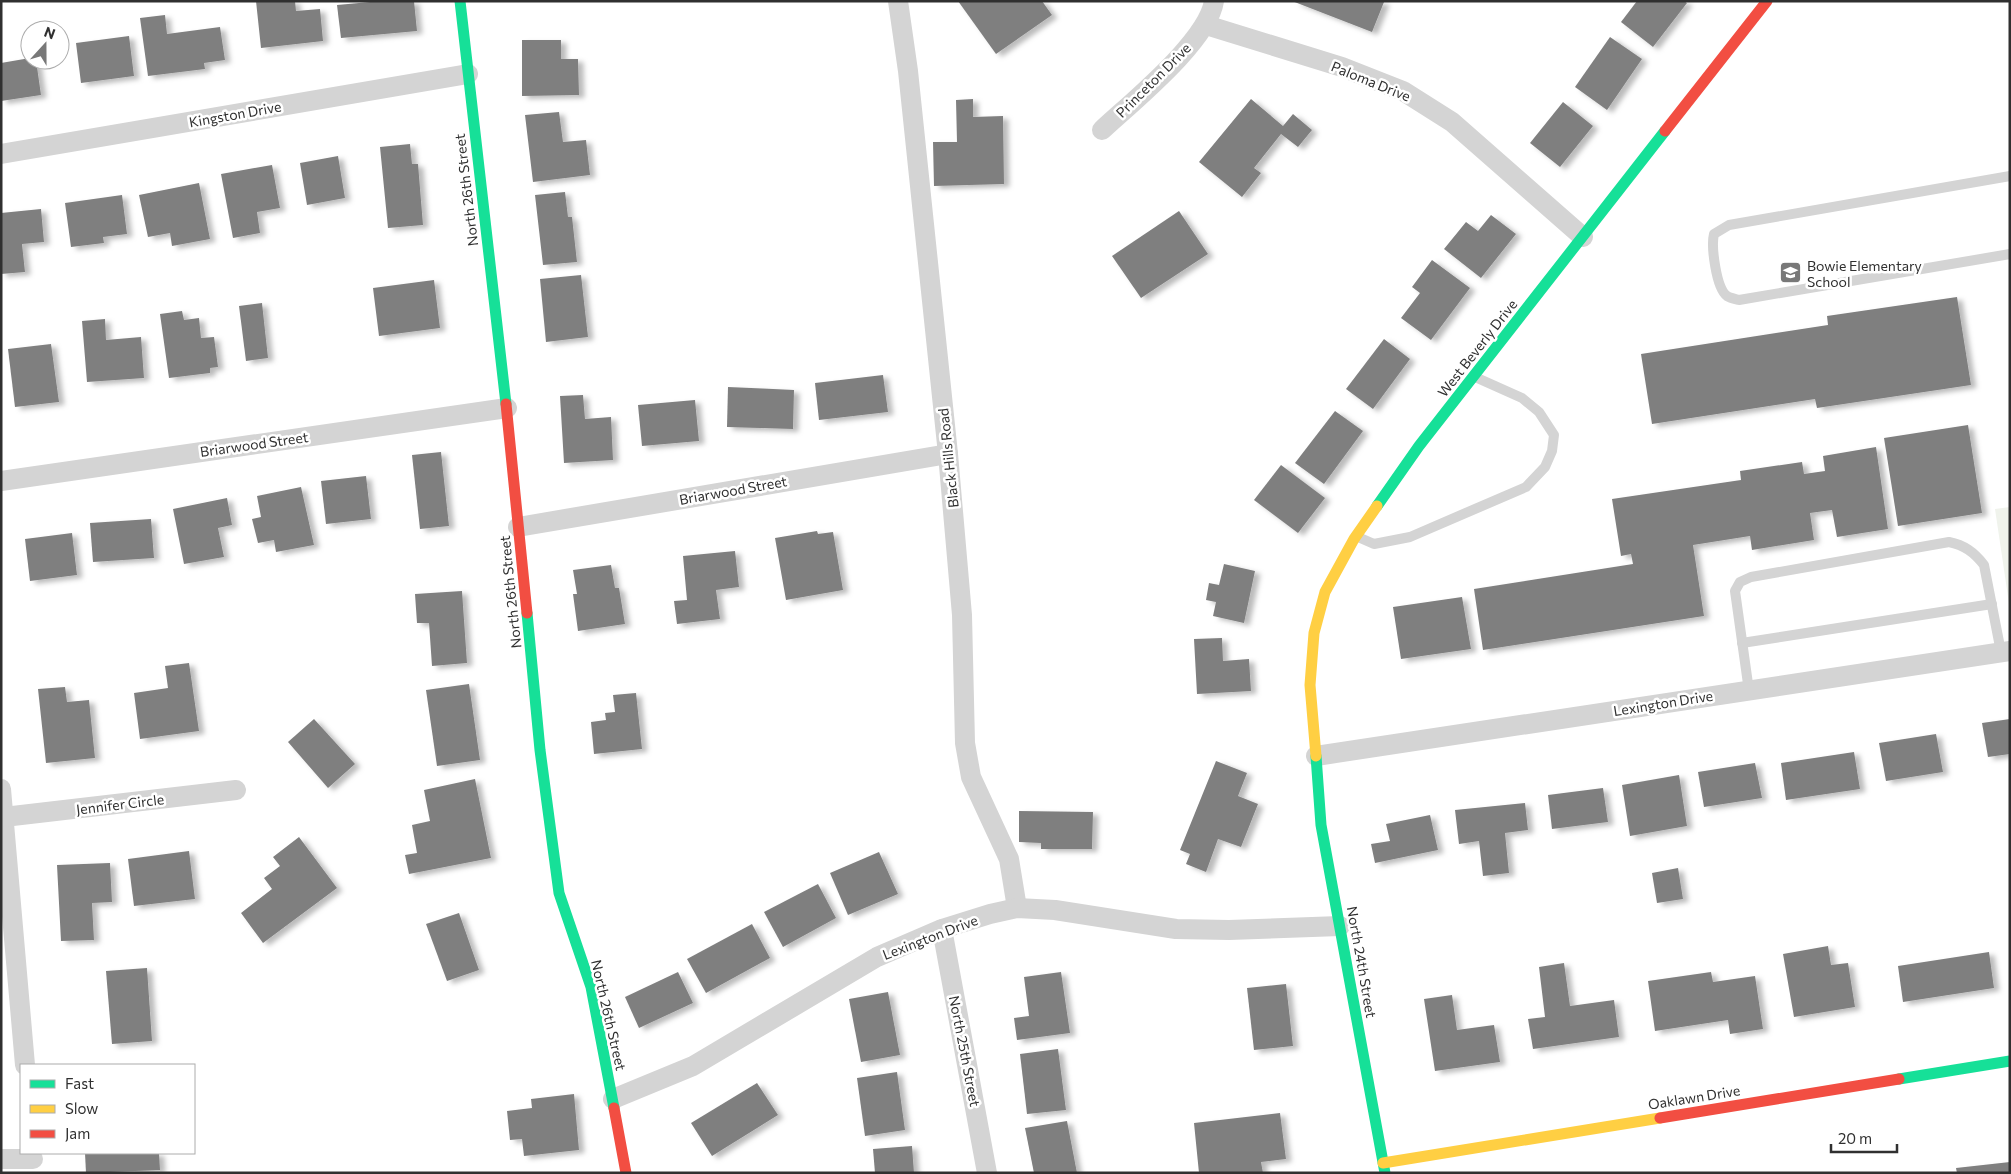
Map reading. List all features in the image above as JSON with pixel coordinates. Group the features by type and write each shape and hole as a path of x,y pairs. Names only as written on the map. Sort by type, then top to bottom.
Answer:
{"street":[{"name":"North 26th Street","path":"460,1 507,408 540,750 559,893 590,988 626,1173"},
{"name":"Black Hills Road","path":"898,1 908,71 948,454 962,615 965,743 971,777 1009,859 1017,908"},
{"name":"Princeton Drive","path":"1102,130 1186,51 1206,25 1214,1"},
{"name":"West Beverly Drive","path":"1316,756 1310,684 1314,633 1325,592 1356,536 1419,446 1767,1"},
{"name":"Paloma Drive","path":"1206,25 1342,67 1404,91 1452,122 1583,237"},
{"name":"Kingston Drive","path":"1,154 468,74"},
{"name":"Briarwood Street","path":"1,481 507,408"},
{"name":"Briarwood Street","path":"518,527 948,454"},
{"name":"Lexington Drive","path":"1316,756 2005,652"},
{"name":"North 24th Street","path":"1316,756 1321,824 1384,1168"},
{"path":"1,789 25,1064"},
{"name":"Jennifer Circle","path":"4,817 236,790"},
{"name":"Lexington Drive","path":"613,1099 693,1066 877,957 942,929 990,914 1017,908 1055,910 1176,929 1229,930 1340,926"},
{"name":"North 25th Street","path":"942,929 988,1173"},
{"name":"Oaklawn Drive","path":"1384,1168 2010,1061"},
{"path":"1,1159 34,1161"}],"lane":[{"path":"2010,176 1729,225 1714,234 1712,243 1720,286 1727,297 1739,300 2010,254"},
{"path":"1356,536 1374,544 1410,537 1526,487 1545,467 1552,451 1554,435 1539,412 1522,398 1474,376"},
{"path":"1749,690 1734,591 1740,582 1751,576 1949,542 1961,545 1976,554 1984,564 1992,604 2005,652"},
{"path":"1742,643 1992,604"}],"shaded area":[{"path":"2010,507 2010,610 1995,509"}],"building":[{"path":"256,1 295,1 296,11 320,9 323,41 261,48"},
{"path":"381,1 414,1 417,31 341,38 337,5"},
{"path":"958,1 1042,1 1052,15 996,54"},
{"path":"1292,1 1381,1 1384,2 1372,32"},
{"path":"1637,1 1684,1 1687,3 1653,47 1621,22"},
{"path":"165,15 167,34 220,27 225,60 204,63 205,69 148,76 140,18"},
{"path":"129,36 134,76 81,83 76,43"},
{"path":"1610,37 1642,59 1607,110 1575,87"},
{"path":"522,40 561,40 561,59 578,59 579,95 522,96"},
{"path":"20,60 20,70 37,70 41,95 1,101 1,63"},
{"path":"973,99 973,117 1003,116 1004,184 934,186 933,142 957,142 956,100"},
{"path":"1251,99 1283,126 1293,114 1312,130 1298,147 1281,134 1254,168 1261,173 1242,197 1199,162"},
{"path":"1563,102 1593,126 1560,167 1530,143"},
{"path":"559,112 563,142 586,140 590,175 533,182 525,115"},
{"path":"410,144 412,164 418,164 423,225 388,228 380,147"},
{"path":"338,156 345,198 307,205 300,163"},
{"path":"272,165 280,208 257,212 260,233 233,238 221,174"},
{"path":"199,183 210,239 172,246 170,233 148,237 139,195"},
{"path":"565,192 568,217 572,217 577,262 543,265 535,195"},
{"path":"122,195 127,234 103,237 104,243 71,247 65,203"},
{"path":"41,209 44,242 22,244 25,272 1,274 1,213"},
{"path":"1179,211 1208,254 1141,298 1112,256"},
{"path":"1491,215 1516,234 1481,278 1444,249 1466,222 1478,231"},
{"path":"1432,260 1470,288 1431,340 1401,318 1420,293 1412,287"},
{"path":"581,275 588,337 546,342 540,279"},
{"path":"434,280 440,328 379,336 373,288"},
{"path":"1957,297 1971,385 1817,408 1815,399 1652,424 1641,354 1828,325 1827,316"},
{"path":"262,303 268,358 246,361 239,306"},
{"path":"182,311 184,320 199,318 201,338 214,337 218,367 210,368 210,373 169,378 160,314"},
{"path":"105,319 106,340 141,337 144,378 87,382 82,321"},
{"path":"1384,339 1410,359 1373,409 1346,389"},
{"path":"51,344 59,402 15,407 8,349"},
{"path":"883,375 888,412 819,420 815,383"},
{"path":"728,387 794,390 793,429 727,427"},
{"path":"583,395 585,419 611,417 613,460 564,463 560,396"},
{"path":"695,400 699,441 642,446 638,405"},
{"path":"1335,411 1363,431 1324,484 1295,463"},
{"path":"1968,425 1982,513 1898,526 1884,438"},
{"path":"1876,447 1888,529 1837,537 1832,510 1810,513 1814,540 1752,550 1750,536 1693,545 1704,616 1483,650 1474,589 1633,564 1631,554 1621,556 1612,499 1741,480 1740,471 1802,462 1804,474 1825,471 1823,456"},
{"path":"441,452 449,526 420,529 412,455"},
{"path":"1281,465 1325,498 1298,533 1254,500"},
{"path":"366,476 371,519 326,524 321,481"},
{"path":"301,487 314,545 276,552 274,540 258,543 252,519 261,517 257,496"},
{"path":"227,498 232,525 218,528 224,557 184,564 173,509"},
{"path":"151,519 154,558 93,562 90,523"},
{"path":"817,531 818,534 833,532 843,590 786,600 775,538"},
{"path":"72,533 77,575 30,581 25,539"},
{"path":"735,551 739,587 716,590 720,619 677,624 674,601 687,600 683,556"},
{"path":"1224,564 1255,571 1244,623 1213,616 1216,602 1206,600 1209,583 1219,585"},
{"path":"611,565 615,588 619,588 625,624 578,631 573,594 577,594 573,570"},
{"path":"462,591 467,663 432,666 429,623 417,623 415,594"},
{"path":"1462,597 1471,649 1401,659 1393,607"},
{"path":"1222,638 1223,661 1249,659 1251,691 1197,694 1194,639"},
{"path":"189,663 199,731 140,739 134,693 168,688 165,666"},
{"path":"469,684 480,760 437,766 426,690"},
{"path":"65,687 67,702 89,700 95,758 46,763 38,689"},
{"path":"636,693 642,749 594,754 591,722 606,720 605,713 615,712 613,695"},
{"path":"314,719 355,764 328,788 288,742"},
{"path":"2010,719 2010,754 1988,757 1982,723"},
{"path":"1936,734 1943,772 1886,781 1879,743"},
{"path":"1854,752 1860,789 1786,800 1781,763"},
{"path":"1216,761 1247,773 1238,796 1258,804 1241,847 1218,839 1206,872 1186,864 1190,854 1180,850"},
{"path":"1755,763 1762,798 1704,807 1698,772"},
{"path":"1679,775 1687,826 1630,836 1622,785"},
{"path":"475,779 491,858 409,874 405,855 417,853 412,825 430,821 424,790"},
{"path":"1603,788 1608,822 1552,829 1548,795"},
{"path":"1525,803 1528,830 1505,833 1509,873 1483,876 1479,841 1459,844 1455,810"},
{"path":"1019,811 1093,812 1092,849 1041,849 1041,843 1019,842"},
{"path":"1430,815 1438,850 1375,863 1371,844 1390,841 1386,824"},
{"path":"299,837 337,888 263,943 241,913 272,889 264,878 280,866 273,857"},
{"path":"189,851 195,899 134,906 128,859"},
{"path":"879,852 898,894 848,915 830,873"},
{"path":"110,863 112,902 92,903 94,940 61,941 57,865"},
{"path":"1678,868 1683,899 1657,903 1652,873"},
{"path":"818,884 836,918 783,947 764,912"},
{"path":"459,913 479,970 447,981 426,924"},
{"path":"752,924 770,958 706,993 687,959"},
{"path":"1828,946 1831,965 1848,963 1855,1007 1794,1017 1783,954"},
{"path":"1989,952 1994,988 1903,1002 1898,966"},
{"path":"1564,963 1570,1006 1614,1000 1619,1037 1533,1049 1528,1019 1545,1017 1539,967"},
{"path":"147,968 152,1041 112,1044 106,971"},
{"path":"678,972 693,1003 639,1028 625,997"},
{"path":"1061,972 1070,1033 1017,1040 1014,1018 1029,1016 1024,977"},
{"path":"1711,972 1713,982 1755,976 1763,1029 1730,1034 1728,1020 1655,1031 1648,981"},
{"path":"1286,984 1293,1046 1254,1050 1247,988"},
{"path":"888,992 900,1055 861,1062 849,999"},
{"path":"1452,995 1457,1030 1494,1025 1500,1062 1435,1071 1424,999"},
{"path":"1058,1049 1066,1110 1027,1114 1020,1054"},
{"path":"897,1072 905,1130 865,1136 857,1078"},
{"path":"757,1083 778,1115 712,1156 691,1123"},
{"path":"574,1094 579,1150 524,1156 522,1139 510,1140 507,1111 532,1108 531,1099"},
{"path":"1280,1113 1286,1159 1261,1162 1263,1173 1199,1173 1194,1123"},
{"path":"1067,1121 1077,1173 1034,1173 1025,1128"},
{"path":"912,1146 914,1173 875,1173 873,1149"},
{"path":"85,1154 159,1154 160,1170 86,1173"},
{"path":"2010,1162 2010,1173 1957,1173 1956,1168"}],"traffic: fast":[{"path":"460,1 506,404"},
{"path":"1377,506 1419,446 1665,131"},
{"path":"527,613 540,750 559,893 591,987 614,1108"},
{"path":"1316,756 1321,825 1385,1173"},
{"path":"1899,1079 2010,1061"}],"traffic: slow":[{"path":"1316,756 1310,685 1314,633 1325,592 1354,539 1377,506"},
{"path":"1383,1163 1660,1118"}],"traffic: jam":[{"path":"1665,131 1767,1"},
{"path":"506,404 527,613"},
{"path":"1660,1118 1899,1079"},
{"path":"614,1108 626,1173"}],"place":[{"name":"Bowie Elementary School","path":"1791,273"}]}
